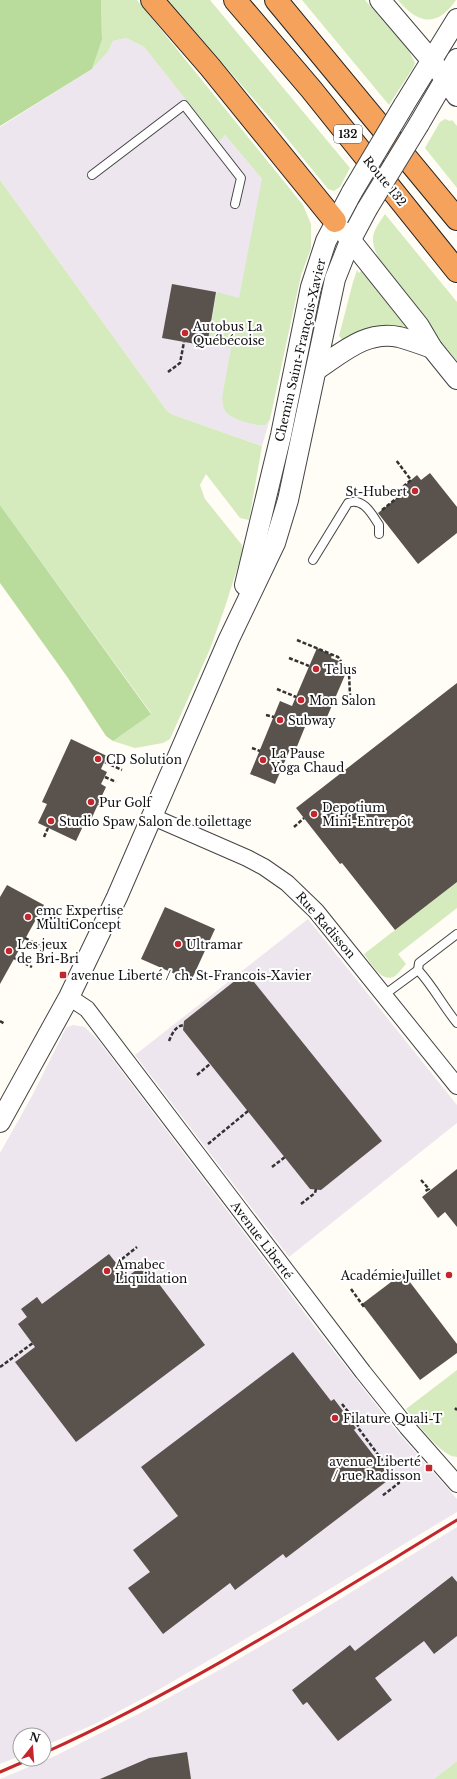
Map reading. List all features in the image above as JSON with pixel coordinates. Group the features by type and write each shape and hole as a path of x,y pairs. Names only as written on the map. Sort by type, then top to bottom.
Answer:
{"highway":[{"path":"152,0 210,67 335,221"},
{"name":"Route 132","path":"235,0 311,89 457,271"},
{"name":"132","path":"276,0 457,218"}],"street":[{"path":"380,0 432,61 457,96"},
{"name":"Chemin Saint-François-Xavier","path":"229,639 245,587 262,516 311,286 320,256 335,221 457,19"},
{"name":"Chemin Saint-François-Xavier","path":"0,1122 69,997 153,817 229,639 275,543 282,523 335,279 350,241 367,209 457,60"},
{"path":"335,221 419,326 432,348 457,379"},
{"path":"316,370 354,344 375,336 401,337 432,348"},
{"name":"Rue Radisson","path":"153,817 244,856 288,883 316,911 457,1086"},
{"name":"Avenue Liberté","path":"69,997 87,1009 363,1372 407,1427 456,1479"}],"lane":[{"path":"92,175 184,105 241,178 235,204"},
{"path":"313,560 348,503 356,501 364,505 379,525 378,534"},
{"path":"384,995 418,970 419,963 457,934"},
{"path":"418,970 432,984 444,1007 457,1024"}],"path":[{"path":"168,372 180,363 184,342"},
{"path":"378,513 407,490 404,486 411,480 396,460"},
{"path":"297,640 338,657 349,674 350,695"},
{"path":"289,658 309,666"},
{"path":"276,689 296,697"},
{"path":"266,715 274,717"},
{"path":"252,748 260,751"},
{"path":"105,762 122,770"},
{"path":"105,776 116,782"},
{"path":"98,805 104,808"},
{"path":"294,827 304,818"},
{"path":"44,837 48,828"},
{"path":"37,918 39,920 59,917"},
{"path":"25,938 42,947"},
{"path":"14,958 32,967"},
{"path":"0,1021 5,1024"},
{"path":"169,1041 172,1032 180,1026 184,1026"},
{"path":"197,1075 210,1064"},
{"path":"204,1146 248,1111"},
{"path":"272,1167 285,1157"},
{"path":"421,1180 429,1189 425,1191"},
{"path":"302,1204 315,1193 316,1190"},
{"path":"116,1263 137,1247"},
{"path":"351,1289 364,1307"},
{"path":"0,1367 33,1343"},
{"path":"342,1404 399,1483 382,1496"},
{"path":"346,1416 349,1413"}],"shaded area":[{"path":"126,38 144,47 219,140 225,135 262,179 311,248 301,275 270,419 262,446 171,414 167,411 0,180 0,127 92,69 108,52 113,41"},
{"path":"308,919 457,1105 457,1123 289,1257 135,1055"},
{"path":"73,1025 85,1027 98,1040 322,1336 395,1429 457,1499 457,1512 290,1613 153,1693 95,1724 52,1743 52,1727 12,1727 12,1759 0,1764 0,1153 32,1096 66,1028"},
{"path":"457,1527 457,1761 434,1779 0,1779 29,1767 52,1767 52,1757 146,1710 223,1668 314,1615"}],"green space":[{"path":"0,0 101,0 102,40 92,69 0,126"},
{"path":"101,0 137,0 303,205 311,224 311,248 301,275 270,419 265,425 256,425 239,420 230,416 226,411 223,406 222,398 231,348 221,346 209,336 217,292 239,298 262,179 225,135 219,141 144,47 126,38 113,41 108,52 92,69 102,40"},
{"path":"168,0 210,0 350,168 340,187 334,191 328,189 276,125"},
{"path":"302,0 365,0 409,51 415,63 389,105"},
{"path":"398,0 456,0 442,15 435,19 427,20 413,14"},
{"path":"445,119 450,121 452,120 457,126 457,188 425,148 440,122"},
{"path":"0,180 167,411 171,414 262,446 249,520 240,518 206,474 200,485 205,499 242,545 243,550 210,649 170,739 163,743 135,748 113,741 151,713 0,505"},
{"path":"385,214 457,302 457,361 376,261 379,259 374,245 373,235"},
{"path":"364,269 411,330 384,327 361,331 343,340 339,336 357,270 359,273"},
{"path":"0,505 151,714 113,741 106,736 68,678 0,583"},
{"path":"457,882 457,908 398,954 406,964 395,976 390,978 381,975 364,954"},
{"path":"457,1370 457,1457 444,1451 436,1445 406,1409"},
{"path":"457,1761 457,1779 434,1779"}],"building":[{"path":"172,284 216,292 207,346 162,338"},
{"path":"430,473 457,507 457,533 418,564 378,513 407,490 404,486 417,475 421,480"},
{"path":"317,648 332,655 331,658 339,661 335,671 345,675 324,724 309,717 296,749 291,747 275,784 250,774 280,701 292,706"},
{"path":"457,683 457,882 395,930 296,808"},
{"path":"71,739 107,756 101,769 107,772 101,784 106,787 88,826 84,824 76,841 38,823 47,804 42,802"},
{"path":"7,885 44,905 0,984 0,897"},
{"name":"Ultramar","path":"165,907 215,929 191,981 141,959"},
{"path":"246,972 382,1141 321,1190 310,1189 183,1030 184,1021"},
{"path":"457,1169 457,1227 445,1212 438,1218 422,1197"},
{"path":"109,1254 127,1277 144,1264 205,1345 76,1442 15,1362 35,1347 18,1324 27,1317 21,1309 37,1297 42,1304"},
{"path":"403,1273 457,1344 457,1353 420,1380 362,1304"},
{"path":"293,1352 331,1401 334,1399 356,1428 354,1430 391,1478 286,1558 283,1554 235,1590 230,1583 163,1634 128,1588 150,1572 133,1550 178,1516 141,1467"},
{"path":"452,1576 457,1582 457,1636 434,1654 424,1641 375,1678 392,1700 338,1741 307,1702 303,1705 292,1690 350,1645 355,1651"},
{"path":"187,1752 191,1779 100,1779 149,1758"}],"railway":[{"path":"52,1749 98,1728 150,1701 254,1643 457,1520"},
{"path":"0,1772 12,1767"}],"place":[{"name":"Autobus La Québécoise","path":"185,333"},
{"name":"St-Hubert","path":"415,491"},
{"name":"Telus","path":"316,669"},
{"name":"Mon Salon","path":"301,700"},
{"name":"Subway","path":"280,720"},
{"name":"CD Solution","path":"98,759"},
{"name":"La Pause Yoga Chaud","path":"263,760"},
{"name":"Pur Golf","path":"91,802"},
{"name":"Depotium Mini-Entrepôt","path":"314,814"},
{"name":"Studio Spaw Salon de toilettage","path":"51,821"},
{"name":"emc Expertise MultiConcept","path":"28,917"},
{"name":"Ultramar","path":"178,944"},
{"name":"Les jeux de Bri-Bri","path":"9,951"},
{"name":"avenue Liberté / ch. St-Francois-Xavier","path":"63,975"},
{"name":"Amabec Liquidation","path":"107,1271"},
{"name":"Académie Juillet","path":"449,1275"},
{"name":"Filature Quali-T","path":"335,1418"},
{"name":"avenue Liberté / rue Radisson","path":"429,1468"}]}
